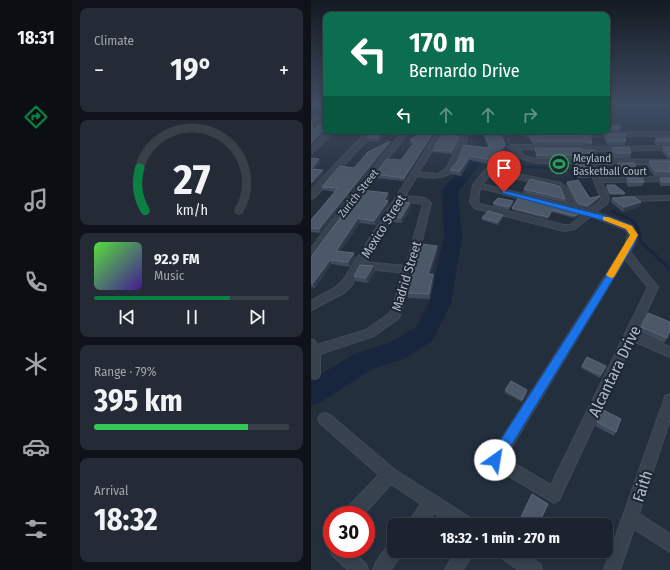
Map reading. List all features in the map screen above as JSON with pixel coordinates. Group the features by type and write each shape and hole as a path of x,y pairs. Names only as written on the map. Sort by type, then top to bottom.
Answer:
{"street":[{"path":"311,152 330,134"},
{"path":"311,196 368,134"},
{"name":"Zurich Street","path":"311,254 404,134"},
{"name":"Mexico Street","path":"311,306 340,290 359,265 440,134"},
{"path":"416,174 439,177 444,176 448,171 464,138 462,135 457,134"},
{"path":"527,134 670,134"},
{"path":"578,134 605,199"},
{"path":"512,147 670,148"},
{"path":"512,147 522,157 536,161 590,163 670,162"},
{"path":"573,209 564,189 559,185 490,170 477,185 474,202 477,206 564,228 572,227 604,202 605,199"},
{"path":"597,180 670,179"},
{"path":"477,185 590,213 629,228 634,235 625,252"},
{"name":"Madrid Street","path":"313,347 369,332 395,316 410,270 427,203 422,200 400,198"},
{"path":"605,199 670,198"},
{"name":"Alcantara Drive","path":"625,252 653,287 554,495 495,460 625,252"},
{"path":"359,265 410,270"},
{"path":"631,335 670,352"},
{"path":"313,347 314,374"},
{"name":"Faith","path":"612,570 670,400"},
{"path":"325,419 390,475 455,518"},
{"path":"361,506 390,475"},
{"path":"420,518 431,502"},
{"path":"631,518 670,544"},
{"path":"347,558 360,570"},
{"path":"381,570 390,558"},
{"path":"453,570 461,558"},
{"path":"516,558 532,569"}],"path":[{"path":"505,134 512,147"}],"building":[{"path":"311,132 322,132 311,143"},
{"path":"370,134 381,134 378,138 367,137"},
{"path":"419,134 432,134 404,178 375,174 387,159 401,160 415,141 410,140"},
{"path":"442,134 449,134 459,137 452,151 433,150"},
{"path":"485,134 501,134 505,145 492,160 470,156 460,171 450,170 457,162 464,145 490,148"},
{"path":"604,134 626,134 624,136 626,141 608,141"},
{"path":"590,135 592,143 583,141 533,141 529,136"},
{"path":"656,138 670,138 670,141 658,141"},
{"path":"390,141 319,229 311,228 311,220 338,188 322,187 340,166 354,168 368,152"},
{"path":"629,147 631,153 615,153 612,148"},
{"path":"663,147 670,147 670,154 668,154"},
{"path":"535,148 581,148 584,150 594,150 596,155 588,152 585,155 537,155"},
{"path":"311,158 319,159 311,169"},
{"path":"649,161 670,161 670,172 655,171"},
{"path":"575,162 586,162 590,176 578,175"},
{"path":"618,163 634,163 639,174 623,174"},
{"path":"311,169 323,170 311,183"},
{"path":"627,178 642,178 644,182 629,182"},
{"path":"660,178 670,178 670,182 662,182"},
{"path":"530,179 560,187 565,199 524,189"},
{"path":"578,180 590,198 600,196 588,206 578,203 567,182"},
{"path":"607,185 615,185 625,193 610,193"},
{"path":"361,190 388,193 384,200 388,201 374,221 358,218 336,251 354,253 348,262 330,260 313,283 311,283 311,257"},
{"path":"519,197 581,212 575,216 552,210 548,217 512,208"},
{"path":"634,197 641,202 624,207 612,198"},
{"path":"498,198 513,201 509,207 493,203"},
{"path":"400,202 410,203 401,218 390,217"},
{"path":"488,211 503,215 498,222 482,218"},
{"path":"421,244 437,246 428,274 433,274 429,294 407,293"},
{"path":"360,265 373,266 366,278 354,276"},
{"path":"648,313 670,322 670,330 667,338 641,327"},
{"path":"587,357 606,366 601,375 582,366"},
{"path":"511,381 527,390 522,400 505,390"},
{"path":"603,410 621,419 616,432 597,422"},
{"path":"532,494 548,504 541,518 521,517"}],"waterway":[{"path":"311,394 365,360 393,353 424,334 440,303 453,237 450,190 479,156 485,142 478,134"},
{"path":"484,146 491,149"},
{"path":"498,153 518,166 571,170 576,180"},
{"path":"575,179 596,203"},
{"path":"612,211 633,221 639,230 641,242 670,269"}],"slow traffic":[{"path":"606,218 629,228 634,235 630,245 611,275"}],"place":[{"name":"Meyland Basketball Court","path":"559,164"}],"route":[{"path":"495,460 630,245 634,235 629,228 590,213 504,192"}]}
